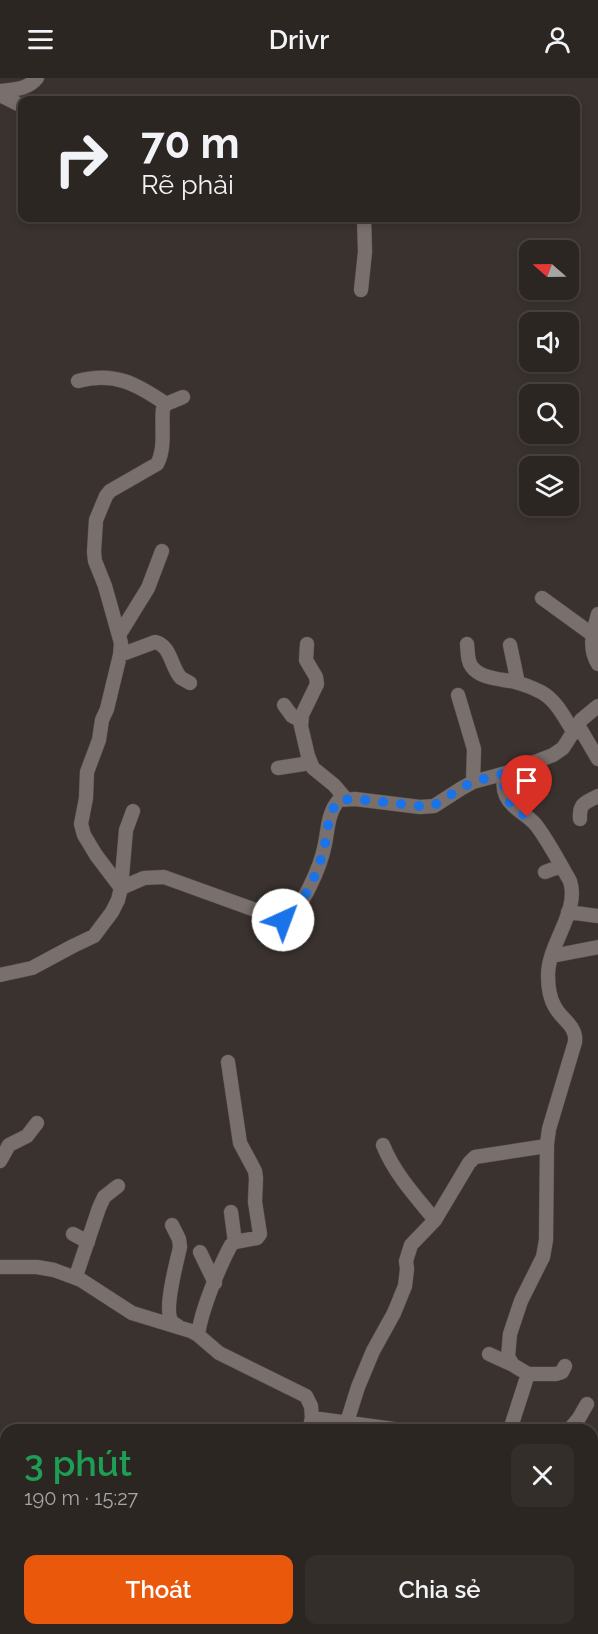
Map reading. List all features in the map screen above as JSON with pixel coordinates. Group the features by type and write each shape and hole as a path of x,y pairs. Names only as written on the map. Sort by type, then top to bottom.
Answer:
{"street":[{"path":"0,93 25,87 37,78"},
{"path":"0,93 18,104"},
{"path":"361,290 365,252 364,222"},
{"path":"78,381 93,377 119,380 147,391 166,404"},
{"path":"121,888 96,855 84,835 81,824 86,798 87,772 99,740 121,643 105,586 95,561 96,520 110,491 157,464 162,448 163,409 166,404 183,397"},
{"path":"118,635 148,588 162,550"},
{"path":"542,598 592,635"},
{"path":"598,614 592,635 592,653 598,664"},
{"path":"120,655 155,642 160,643 165,647 180,677 190,683"},
{"path":"307,644 306,660 316,677 317,684 301,721 310,763 346,799"},
{"path":"466,644 472,668 479,673 518,683 548,696 575,728 593,741 598,759"},
{"path":"510,645 518,683"},
{"path":"458,695 474,749 472,782"},
{"path":"284,705 292,716 301,721"},
{"path":"121,888 144,878 164,877 283,920 293,914 309,890 325,846 328,825 339,800 434,806 472,782 554,756 575,728 598,706"},
{"path":"278,768 310,763"},
{"path":"506,773 503,782 507,799 535,824 573,889 548,975 550,996 554,1006 576,1035 549,1130 546,1240 543,1257 521,1301 510,1335 508,1358 513,1365"},
{"path":"580,819 579,810 582,806 598,796"},
{"path":"0,975 32,968 94,936 112,912 121,894 126,830 133,811"},
{"path":"545,872 561,866"},
{"path":"568,912 598,916"},
{"path":"552,956 598,947"},
{"path":"228,1062 240,1143 255,1171 255,1202 260,1234 257,1238 235,1242"},
{"path":"0,1161 9,1145 27,1136 37,1122"},
{"path":"347,1422 362,1378 405,1286 407,1253 411,1245 435,1220 469,1163 475,1157 540,1148 547,1144"},
{"path":"383,1145 409,1188 435,1220"},
{"path":"118,1186 104,1197 76,1276 132,1313 198,1335 219,1353 306,1396 310,1406 310,1424 347,1422 360,1424"},
{"path":"198,1335 199,1326 226,1255 235,1242 231,1212"},
{"path":"172,1225 180,1247 168,1302 169,1314 171,1322 181,1328"},
{"path":"73,1234 88,1242"},
{"path":"200,1252 215,1283"},
{"path":"0,1267 37,1267 80,1279"},
{"path":"489,1354 528,1374 556,1374 562,1372 565,1366"},
{"path":"512,1424 528,1374"},
{"path":"574,1424 587,1404"}],"route":[{"path":"283,920 293,914 309,890 325,846 328,825 335,804 339,800 355,799 428,807 434,806 472,782 506,773 503,782 507,799 527,817"}]}
